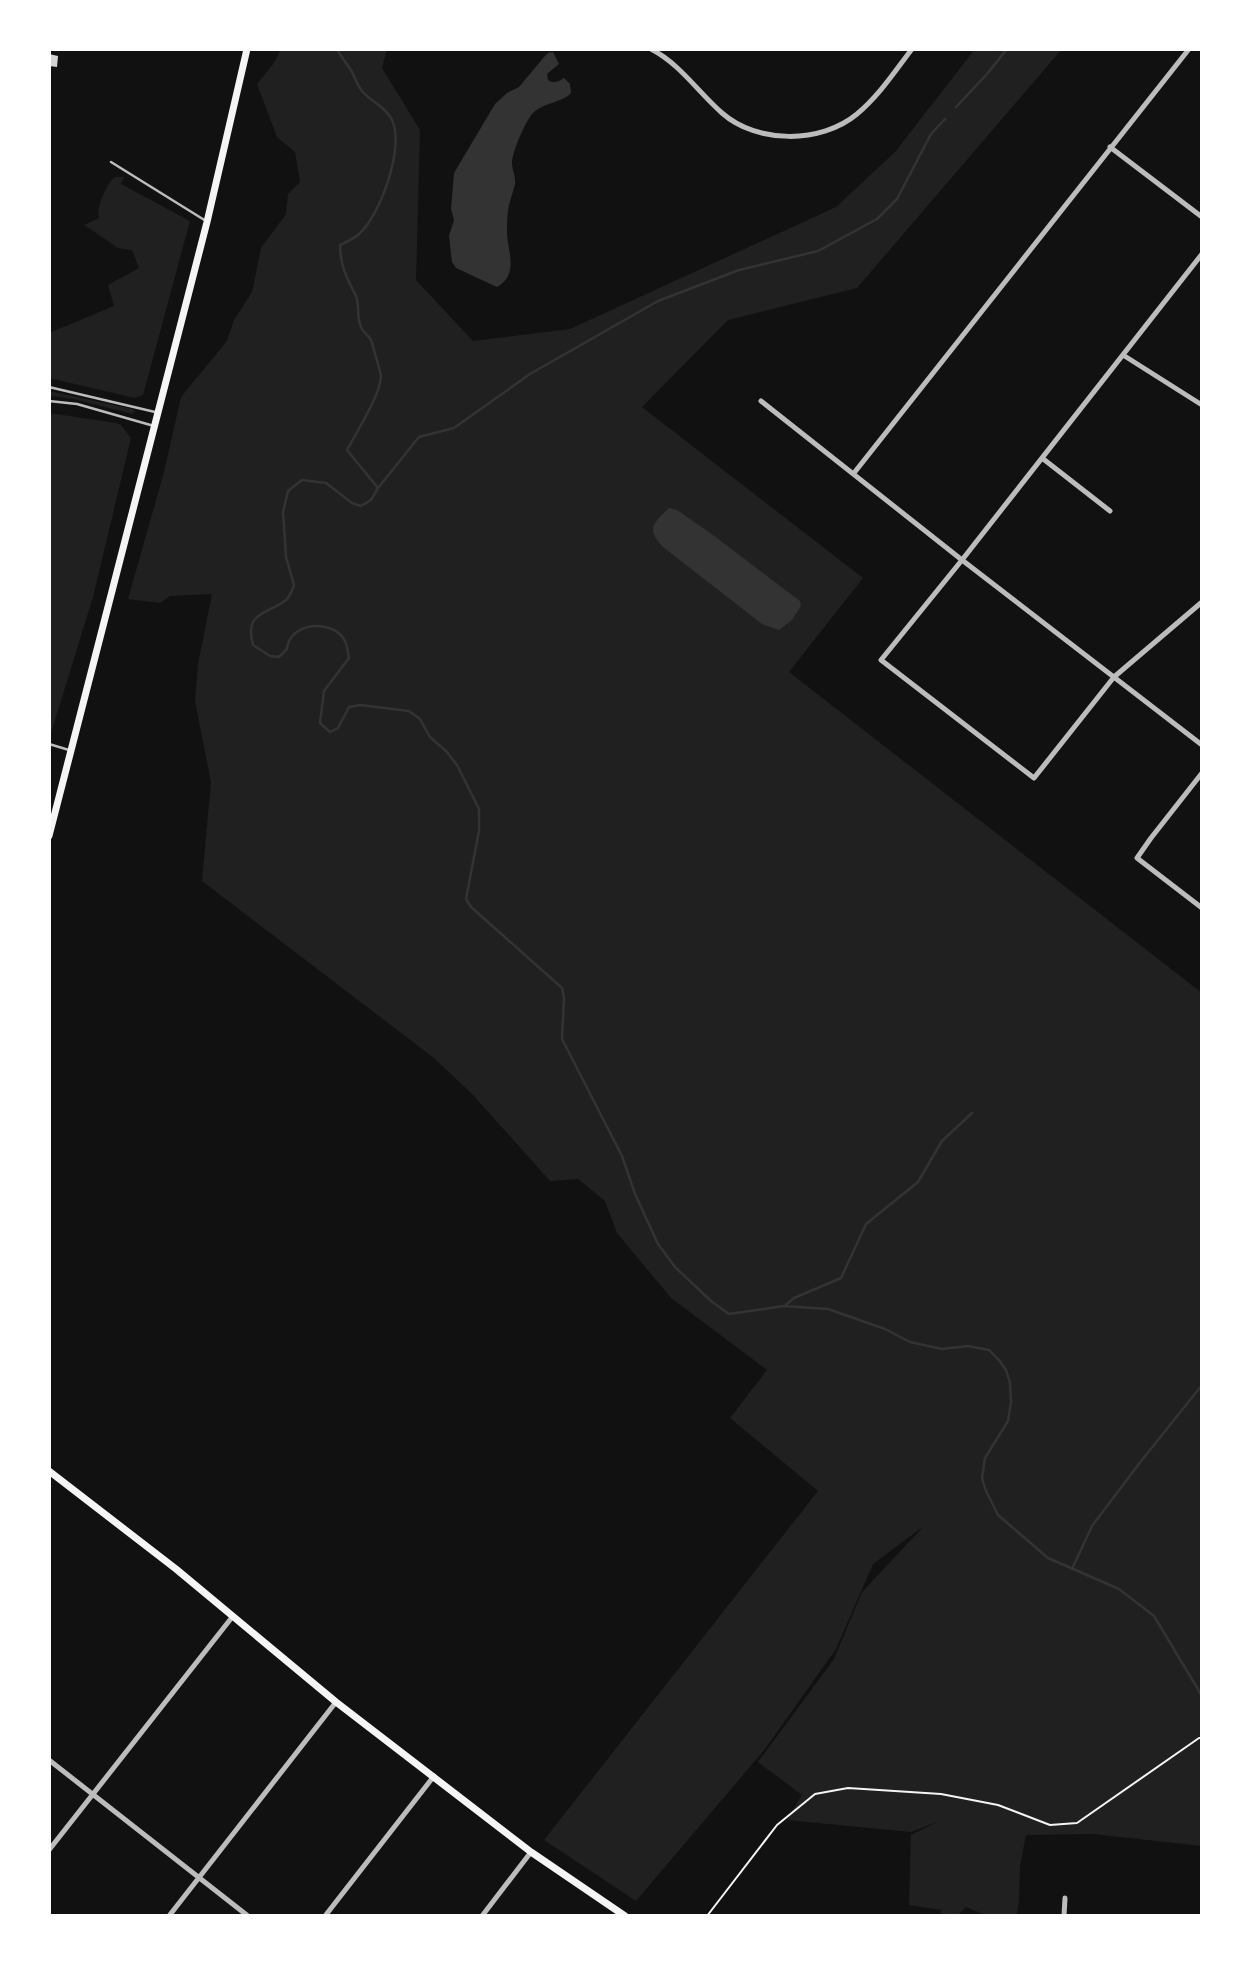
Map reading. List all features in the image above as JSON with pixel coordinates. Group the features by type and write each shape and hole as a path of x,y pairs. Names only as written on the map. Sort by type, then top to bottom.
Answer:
{"main road":[{"path":"49,835 207,222 247,49"},
{"path":"49,1471 233,1616 336,1702 531,1852 625,1916"}],"street":[{"path":"651,49 674,64 730,120 758,132 789,137 824,131 855,116 871,102 912,49"},
{"path":"854,473 1189,49"},
{"path":"1110,147 1202,217"},
{"path":"1202,254 881,660 1034,778 1114,677 1202,602"},
{"path":"1123,355 1202,405"},
{"path":"761,401 1202,745"},
{"path":"1042,458 1110,511"},
{"path":"1202,773 1137,858 1202,908"},
{"path":"49,1850 233,1616"},
{"path":"169,1916 336,1702"},
{"path":"49,1760 248,1916"},
{"path":"325,1916 434,1776"},
{"path":"482,1916 531,1852"},
{"path":"1064,1916 1065,1898"}],"lane":[{"path":"111,162 207,222"},
{"path":"49,387 158,412"},
{"path":"49,401 77,404 154,426"},
{"path":"49,744 71,751"}],"path":[{"path":"707,1916 777,1825 815,1794 848,1788 941,1794 998,1805 1050,1825 1077,1823 1202,1738"}],"shaded area":[{"path":"281,49 387,49 382,68 420,130 416,280 473,341 570,329 836,207 895,152 975,49 1062,49 857,288 728,320 642,407 863,578 789,672 1202,993 1202,1846 1093,1834 1026,1835 1020,1866 1017,1916 988,1916 966,1907 957,1916 940,1916 941,1910 909,1905 911,1835 939,1821 911,1832 787,1820 802,1795 758,1762 834,1659 862,1592 924,1526 873,1564 836,1649 765,1749 636,1901 544,1840 818,1491 730,1418 767,1370 671,1298 617,1233 605,1201 578,1179 550,1181 473,1095 434,1058 202,881 211,782 195,701 198,664 212,594 170,596 160,603 128,599 164,472 181,397 227,341 234,320 252,292 261,248 286,214 288,194 300,182 295,152 277,137 257,84 274,63"},
{"path":"553,52 559,64 547,74 548,80 556,82 564,78 570,84 571,93 533,113 517,144 512,163 515,184 507,219 511,263 508,276 497,287 456,268 452,262 449,236 454,220 451,209 454,173 495,104 519,87 544,57"},
{"path":"115,177 124,177 121,184 190,221 143,395 135,398 49,378 49,333 114,306 108,285 139,268 132,250 118,248 84,225 99,218 102,196"},
{"path":"49,391 135,411 132,414 74,399 49,396"},
{"path":"49,413 116,423 121,425 131,438 93,597 51,733 49,733"},
{"path":"669,508 677,510 713,535 800,601 801,606 792,620 779,630 762,624 663,547 653,531 656,522"}],"building":[{"path":"49,54 58,56 57,67 49,66"}],"waterway":[{"path":"337,49 362,91 389,115 395,132 393,163 375,212 359,234 340,245 345,272 357,299 360,323 371,340 381,376 373,403 347,450 378,488"},
{"path":"956,107 1007,49"},
{"path":"945,119 931,134 897,199 877,219 818,251 739,270 658,301 530,374 454,428 419,437 371,500 361,506 352,503 326,483 302,480 288,491 283,512 286,557 294,585 286,600 254,620 251,634 253,645 270,656 279,657 287,649 295,633 303,629 322,626 339,634 346,643 349,658 324,691 320,723 330,732 338,728 349,707 360,705 409,711 420,719 430,737 457,765 479,809 479,831 466,899 471,907 562,988 562,1039 622,1156 635,1194 658,1244 675,1267 729,1314 784,1306 828,1309 885,1329 910,1342 942,1349 968,1346 989,1350 1006,1370 1010,1383 1008,1421 985,1458 982,1478 998,1515 1048,1558 1119,1589 1154,1616 1202,1696"},
{"path":"786,1305 794,1298 841,1278 866,1224 918,1182 942,1141 972,1113"},
{"path":"1072,1569 1092,1526 1202,1385"}]}
